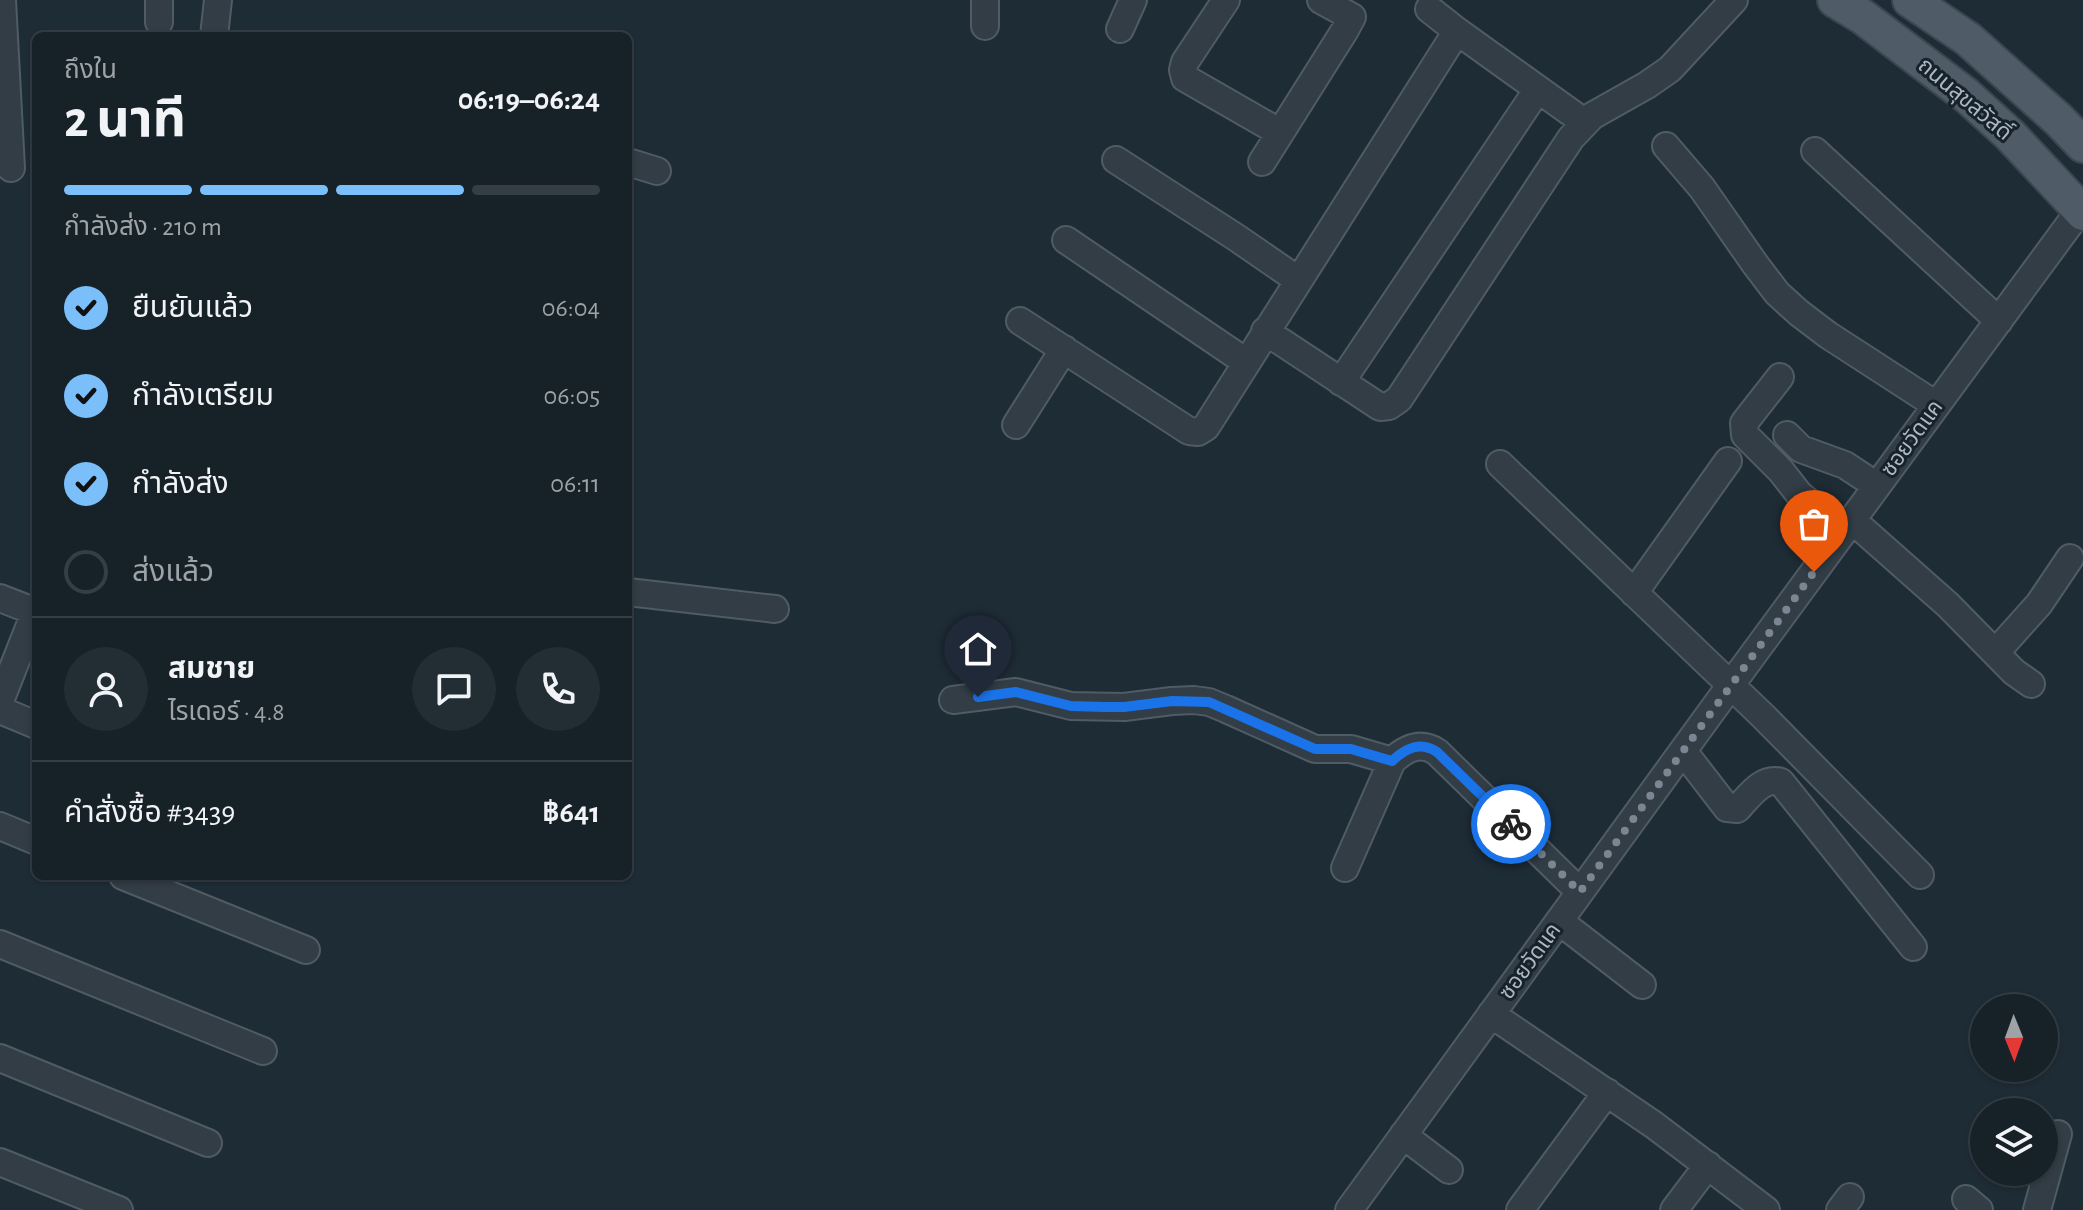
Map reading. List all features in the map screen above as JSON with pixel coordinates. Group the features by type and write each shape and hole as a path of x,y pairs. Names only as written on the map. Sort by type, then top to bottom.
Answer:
{"main road":[{"name":"ถนนสุขสวัสดิ์","path":"1835,0 1863,17 1966,95 2010,135 2082,212"},
{"name":"ถนนสุขสวัสดิ์","path":"1910,0 1968,39 2083,145"}],"street":[{"path":"2,0 11,168"},
{"path":"214,32 218,0"},
{"path":"1120,29 1133,0"},
{"path":"1226,0 1185,62 1185,78 1279,132"},
{"path":"1262,162 1356,8 1321,0"},
{"path":"1265,331 1380,407 1389,406 1399,399 1584,122 1670,69 1734,0"},
{"path":"1429,9 1584,122"},
{"path":"1020,321 1189,431 1198,432 1206,427 1457,31"},
{"path":"1341,382 1538,89"},
{"path":"1666,146 1702,188 1777,293 1828,335 1936,405"},
{"path":"1815,151 1999,321"},
{"path":"1116,160 1298,280"},
{"path":"632,163 657,171"},
{"name":"ซอยวัดแค","path":"1349,1210 1936,405 2082,212"},
{"path":"1066,240 1246,362"},
{"path":"1016,425 1064,349"},
{"path":"1780,377 1744,423 1745,435 1774,463 1799,494 1821,512 1850,523 1948,605 2014,672 2031,684"},
{"path":"1787,435 1801,449 1845,465 1877,486"},
{"path":"1634,593 1728,461"},
{"path":"1500,464 1773,726 1920,875"},
{"path":"1996,652 2039,604 2070,558"},
{"path":"632,592 775,609"},
{"path":"0,598 32,610"},
{"path":"0,701 32,621"},
{"path":"953,700 1016,692 1071,706 1124,707 1172,701 1209,702 1315,749 1351,749 1392,761"},
{"path":"0,710 32,723"},
{"path":"1345,868 1392,761 1402,752 1423,746 1437,752 1580,892"},
{"path":"1683,751 1727,808 1737,809 1767,781 1781,782 1913,947"},
{"path":"0,826 32,839"},
{"path":"133,880 306,950"},
{"path":"1559,921 1642,985"},
{"path":"0,944 263,1051"},
{"path":"1491,1014 1607,1092 1766,1210"},
{"path":"0,1058 208,1143"},
{"path":"1520,1210 1607,1092"},
{"path":"1403,1135 1449,1170"},
{"path":"0,1162 119,1210"},
{"path":"1674,1210 1708,1165"},
{"path":"2037,1210 2044,1186"}],"way so far":[{"path":"1511,824 1580,892 1814,572"}],"route":[{"path":"978,697 1016,692 1071,706 1104,707 1194,700 1209,702 1315,749 1351,749 1392,761 1402,752 1423,746 1437,752 1511,824"}]}
